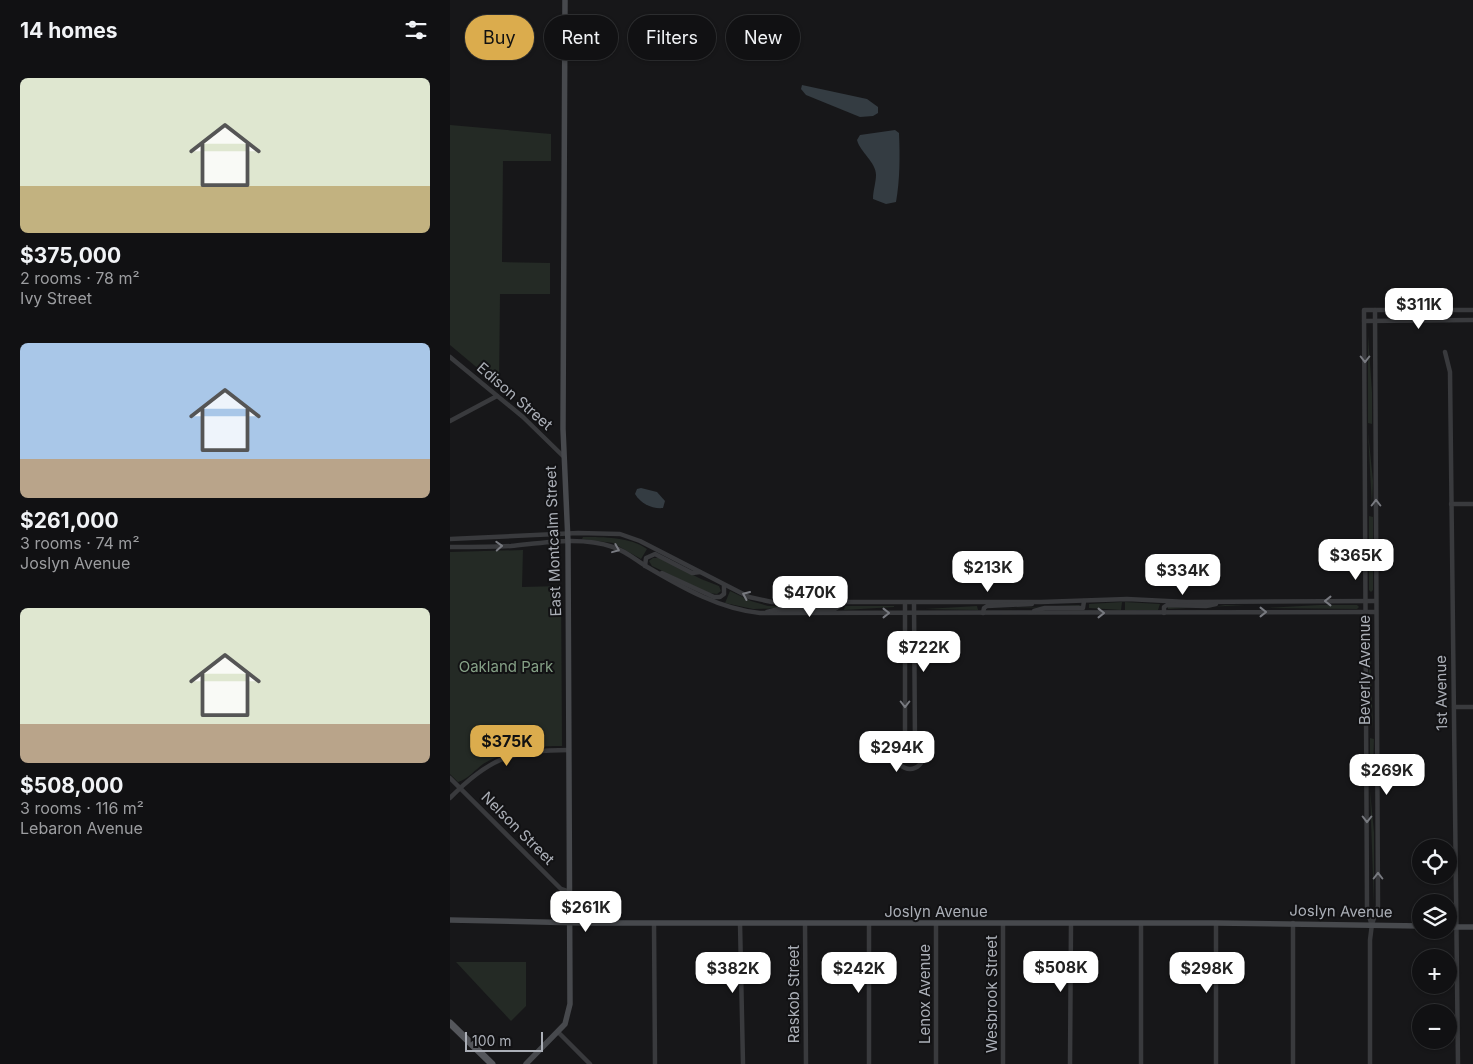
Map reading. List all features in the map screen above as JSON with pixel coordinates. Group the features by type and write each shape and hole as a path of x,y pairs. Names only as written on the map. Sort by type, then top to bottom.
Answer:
{"main road":[{"name":"East Montcalm Street","path":"526,1064 558,1032 567,1020 570,1008 568,533 563,456 565,0"},
{"name":"Joslyn Avenue","path":"450,920 654,923 1293,923 1412,926"},
{"path":"1457,927 1473,927"},
{"path":"450,1023 492,1064"}],"street":[{"name":"Beverly Avenue","path":"1364,310 1375,310 1378,906 1372,924 1367,908 1364,310"},
{"path":"1375,310 1473,310"},
{"path":"1364,321 1473,320"},
{"name":"1st Avenue","path":"1445,352 1450,372 1457,894"},
{"name":"Edison Street","path":"450,357 530,423 563,456"},
{"path":"450,421 498,396"},
{"path":"1451,504 1473,504"},
{"path":"450,539 568,533 604,533 628,536 749,597 766,602 1041,602 1142,599 1225,602 1376,601"},
{"path":"450,547 568,542 606,545 623,551 645,566 713,602 760,613 1376,612"},
{"path":"645,566 646,558 655,554 692,573 702,572"},
{"path":"653,570 672,575 714,597 720,597 724,594 724,584"},
{"path":"1025,613 1045,608 1083,608 1084,601"},
{"path":"983,613 984,608 987,606 1022,606 1041,602"},
{"path":"1164,613 1166,605 1206,606 1225,602"},
{"path":"760,613 778,609 835,609 839,603"},
{"path":"904,603 905,744 898,751 898,758 904,766 910,768 917,767 923,759 922,751 915,744 914,603"},
{"path":"1454,707 1473,707"},
{"path":"905,744 915,744"},
{"path":"450,798 482,769 505,757 533,750 569,750"},
{"name":"Nelson Street","path":"450,778 560,889 570,892"},
{"path":"654,923 655,1064"},
{"path":"740,923 743,1064"},
{"name":"Raskob Street","path":"805,923 806,1064"},
{"path":"869,923 869,1064"},
{"name":"Lenox Avenue","path":"936,923 936,1064"},
{"name":"Wesbrook Street","path":"1003,923 1003,1064"},
{"path":"1070,923 1070,1064"},
{"path":"1140,1064 1141,923"},
{"path":"1216,923 1216,1064"},
{"path":"1293,923 1293,1064"},
{"path":"1370,1064 1372,924"},
{"name":"1st Avenue","path":"1457,927 1458,1064"},
{"path":"558,1032 590,1064"}],"green space":[{"path":"450,125 551,134 551,161 503,161 502,262 550,263 550,294 500,294 499,386 450,345"},
{"path":"1368,335 1372,392 1372,424 1368,423"},
{"path":"1368,432 1373,481 1372,508"},
{"path":"1369,516 1373,517 1373,590 1371,592 1369,590"},
{"path":"583,537 625,540 647,549 641,559 613,543 582,539"},
{"name":"Oakland Park","path":"523,550 522,587 561,586 562,746 531,748 502,755 483,764 468,777 458,782 450,774 450,552"},
{"path":"653,558 660,558 719,586 721,591 717,594 709,593 652,566 649,561"},
{"path":"730,591 751,601 768,606 835,607 753,609 725,603"},
{"path":"1122,602 1121,610 1089,608 1089,604"},
{"path":"1125,602 1160,604 1158,610 1125,610"},
{"path":"1079,605 1080,606 987,609"},
{"path":"1225,605 1245,605 1216,607"},
{"path":"1357,605 1359,607 1357,609 1267,608"},
{"path":"845,606 894,606 894,607 844,610"},
{"path":"977,606 978,610 925,609"},
{"path":"1168,607 1194,608 1168,609"},
{"path":"1369,623 1373,730 1369,681"},
{"path":"1370,738 1374,739 1373,766 1370,766"},
{"path":"1370,791 1374,832 1374,906"},
{"path":"456,962 526,962 526,1006 511,1021"}],"shaded area":[{"path":"802,85 867,99 878,107 878,113 873,116 860,117 806,95 801,89"},
{"path":"895,130 899,133 897,194 896,202 886,204 873,199 876,178 875,170 857,140 860,135"},
{"path":"641,488 657,492 665,501 663,508 651,507 640,501 635,494 637,489"}]}
